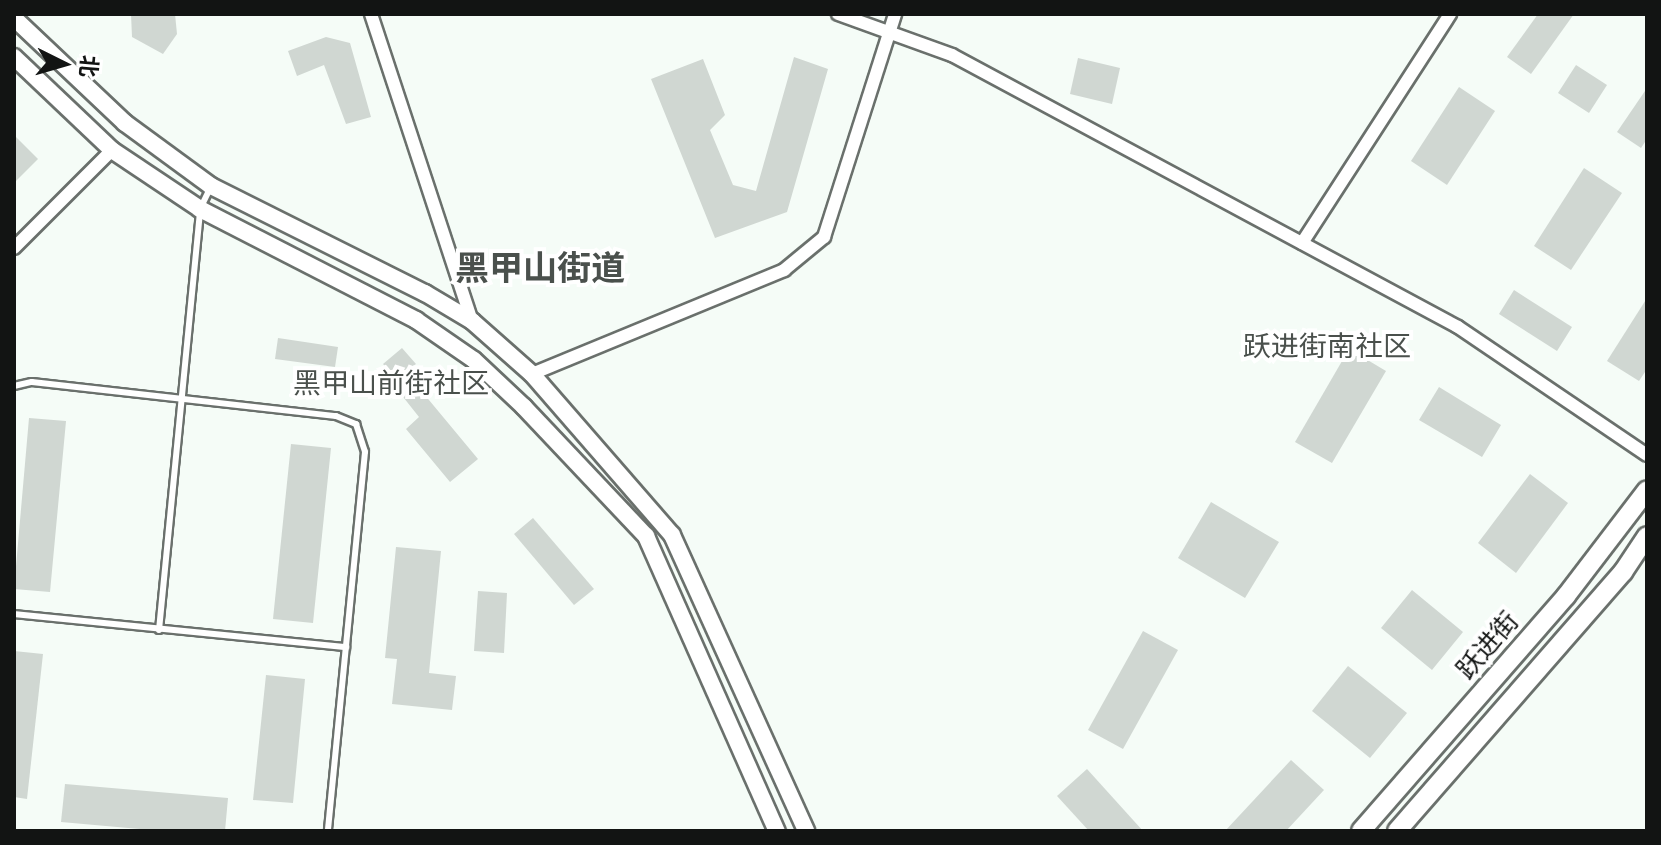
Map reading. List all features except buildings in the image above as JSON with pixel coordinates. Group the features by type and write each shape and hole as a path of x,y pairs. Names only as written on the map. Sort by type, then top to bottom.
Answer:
{"main road":[{"name":"跃进街","path":"1361,831 1566,596 1647,490"},
{"name":"跃进街","path":"1397,831 1623,572 1647,536"}],"street":[{"path":"371,14 472,321"},
{"path":"838,14 952,55 1458,327 1647,455"},
{"path":"532,374 784,270 824,237 895,14"},
{"path":"1302,243 1450,14"},
{"path":"14,18 125,123 211,186 425,293 472,321 532,374 672,535 806,831"},
{"path":"14,57 112,150 200,209 356,286 416,320 474,360 524,407 646,536 777,831"},
{"path":"14,248 112,150"}],"lane":[{"path":"159,630 200,209 211,186"},
{"path":"14,386 32,382 336,416 356,424 365,452 328,831"},
{"path":"14,614 346,647"}],"district":[{"name":"黑甲山街道","path":"540,270"},
{"name":"跃进街南社区","path":"1327,347"},
{"name":"黑甲山前街社区","path":"391,384"}]}
